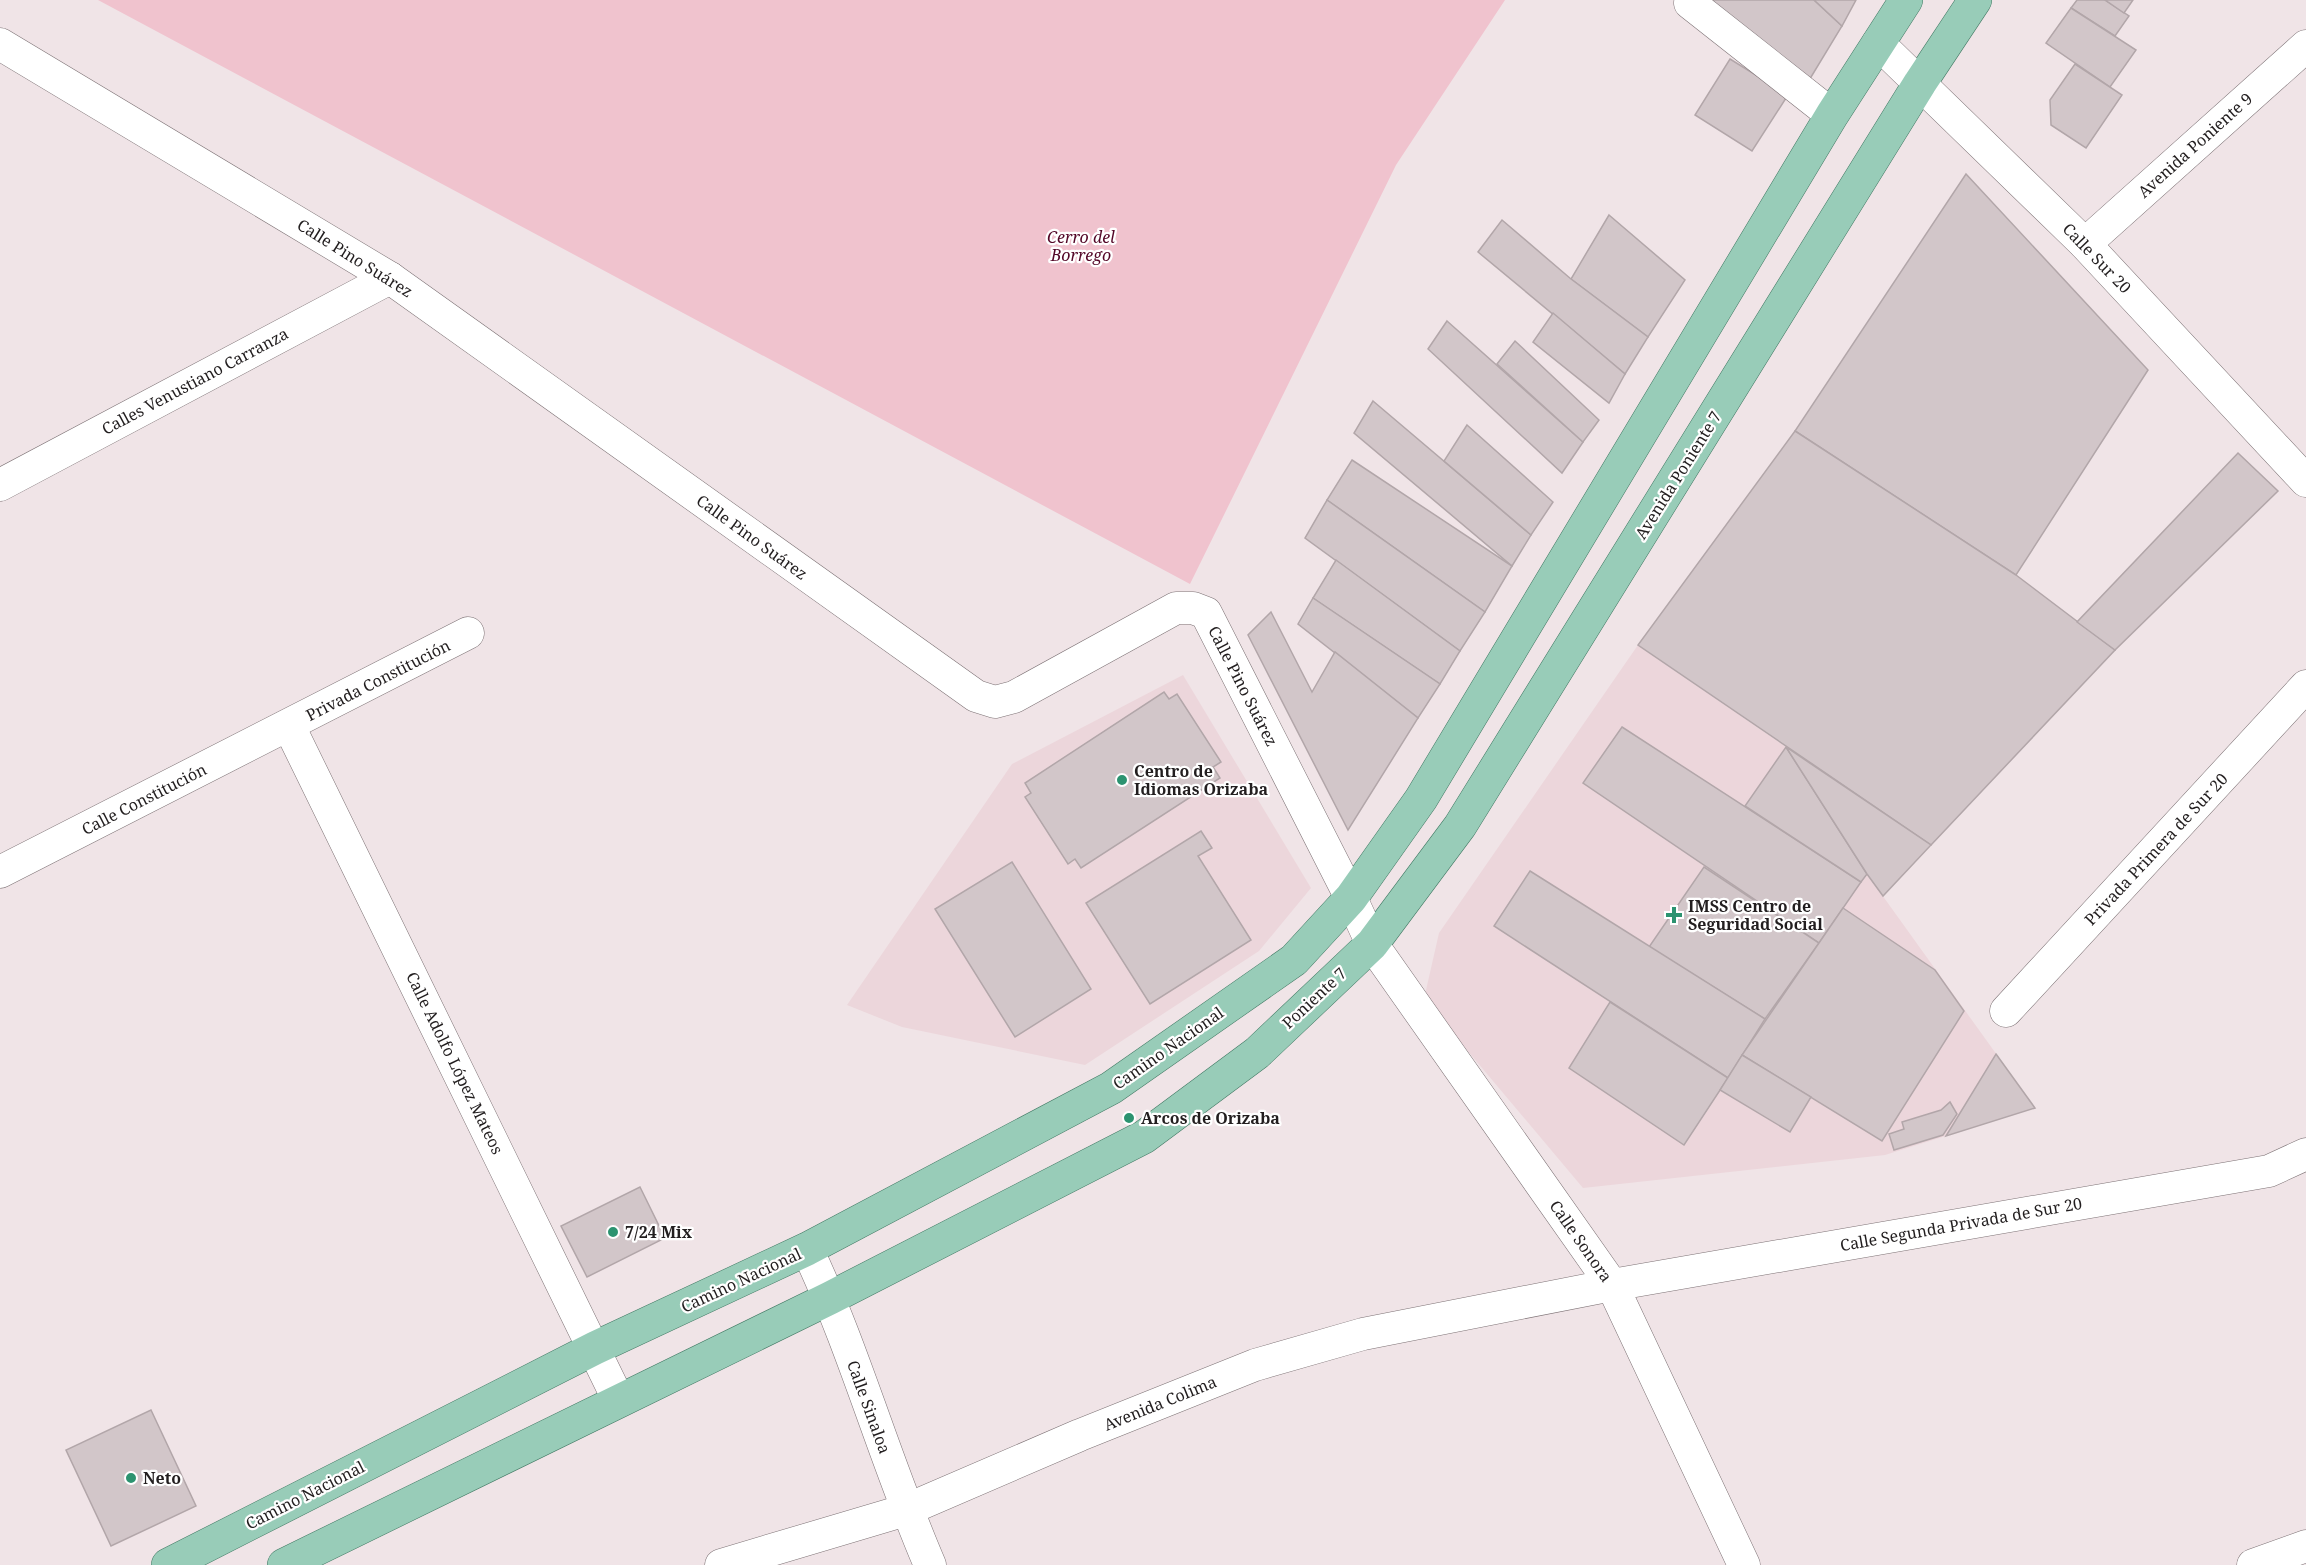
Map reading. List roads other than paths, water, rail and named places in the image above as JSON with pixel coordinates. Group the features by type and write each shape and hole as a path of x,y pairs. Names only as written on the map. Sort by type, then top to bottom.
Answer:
{"main road":[{"path":"1351,898 1422,798 1832,115 1906,0"},
{"name":"Avenida Poniente 7","path":"1372,944 1460,826 1920,83 1975,0"},
{"name":"Camino Nacional","path":"168,1565 595,1348 807,1249 1111,1088 1294,960 1351,898"},
{"name":"Poniente 7","path":"830,1298 1144,1137 1257,1053 1372,944"},
{"path":"284,1565 830,1298"}],"street":[{"path":"1690,3 1832,115"},
{"name":"Calle Sur 20","path":"1878,43 2085,244 2306,481"},
{"name":"Calle Pino Suárez","path":"0,44 390,278 976,696 995,702 1014,697 1176,608 1193,608 1206,613 1351,898 1372,944"},
{"name":"Avenida Poniente 9","path":"2085,244 2306,46"},
{"name":"Calles Venustiano Carranza","path":"0,485 390,278"},
{"name":"Privada Constitución","path":"289,726 468,633"},
{"name":"Privada Primera de Sur 20","path":"2006,1011 2306,686"},
{"name":"Calle Constitución","path":"0,872 289,726"},
{"name":"Calle Adolfo López Mateos","path":"289,726 620,1401"},
{"name":"Calle Sonora","path":"1372,944 1612,1285 1744,1565"},
{"name":"Calle Segunda Privada de Sur 20","path":"1612,1285 2269,1171 2306,1154"},
{"name":"Calle Sinaloa","path":"807,1249 830,1298 906,1510 930,1565"},
{"name":"Avenida Colima","path":"721,1565 906,1510 1080,1435 1255,1365 1363,1334 1612,1285"},
{"path":"2253,1565 2306,1546"}],"place":[{"name":"Centro de Idiomas Orizaba","path":"1122,780"},
{"name":"IMSS Centro de Seguridad Social","path":"1674,915"},
{"name":"Arcos de Orizaba","path":"1129,1118"},
{"name":"7/24 Mix","path":"613,1232"},
{"name":"Neto","path":"131,1478"}],"park label":[{"name":"Cerro del Borrego","path":"1081,246"}]}
